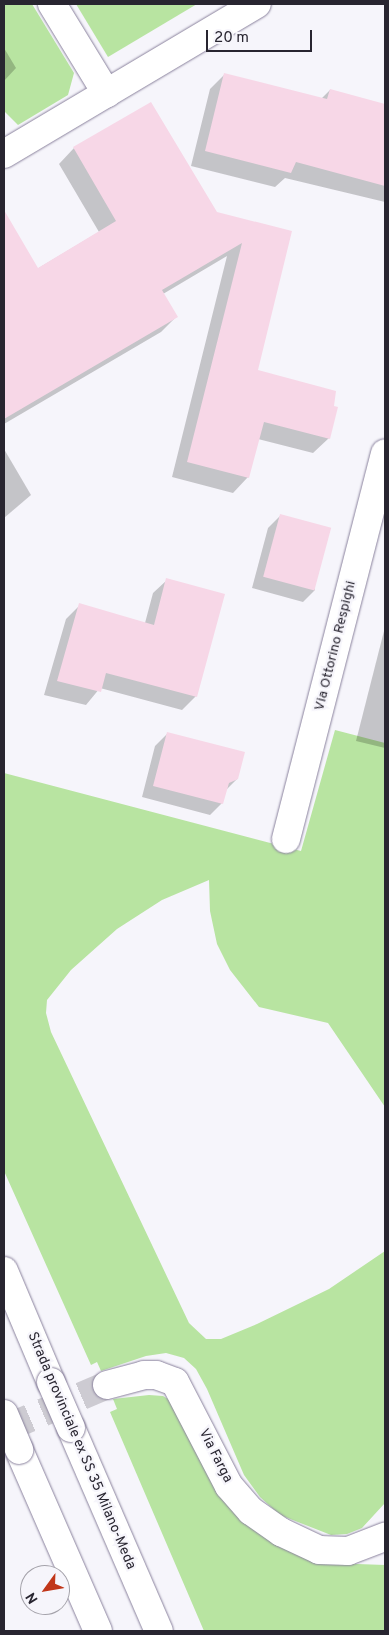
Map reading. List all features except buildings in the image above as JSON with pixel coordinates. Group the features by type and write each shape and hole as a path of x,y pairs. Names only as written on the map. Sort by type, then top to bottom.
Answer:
{"main road":[{"path":"52,4 107,94"},
{"path":"6,147 107,94 257,4"},
{"name":"Via Ottorino Respighi","path":"286,839 385,454"},
{"name":"Strada provinciale ex SS 35 Milano-Meda","path":"4,1271 159,1631"},
{"name":"Via Farga","path":"107,1385 144,1375 156,1375 175,1382 229,1486 251,1512 281,1532 318,1550 348,1551 385,1537"},
{"path":"4,1414 98,1631"}],"green space":[{"path":"4,4 32,4 74,73 68,95 18,125 4,111"},
{"path":"76,4 197,4 108,57"},
{"path":"335,730 385,743 385,1107 328,1023 259,1007 230,970 217,944 210,911 209,880 162,900 117,929 71,970 47,1000 46,1013 51,1032 189,1323 206,1339 221,1339 257,1324 329,1289 385,1251 385,1503 362,1528 347,1534 331,1535 280,1515 260,1497 244,1475 207,1389 196,1369 184,1358 166,1353 146,1356 101,1371 97,1362 91,1365 4,1171 4,773 301,851"},
{"path":"149,1395 163,1396 173,1402 209,1472 330,1563 385,1565 385,1631 204,1631 110,1412 117,1409 113,1399"}],"tunnel":[{"path":"4,1429 107,1385"}]}
